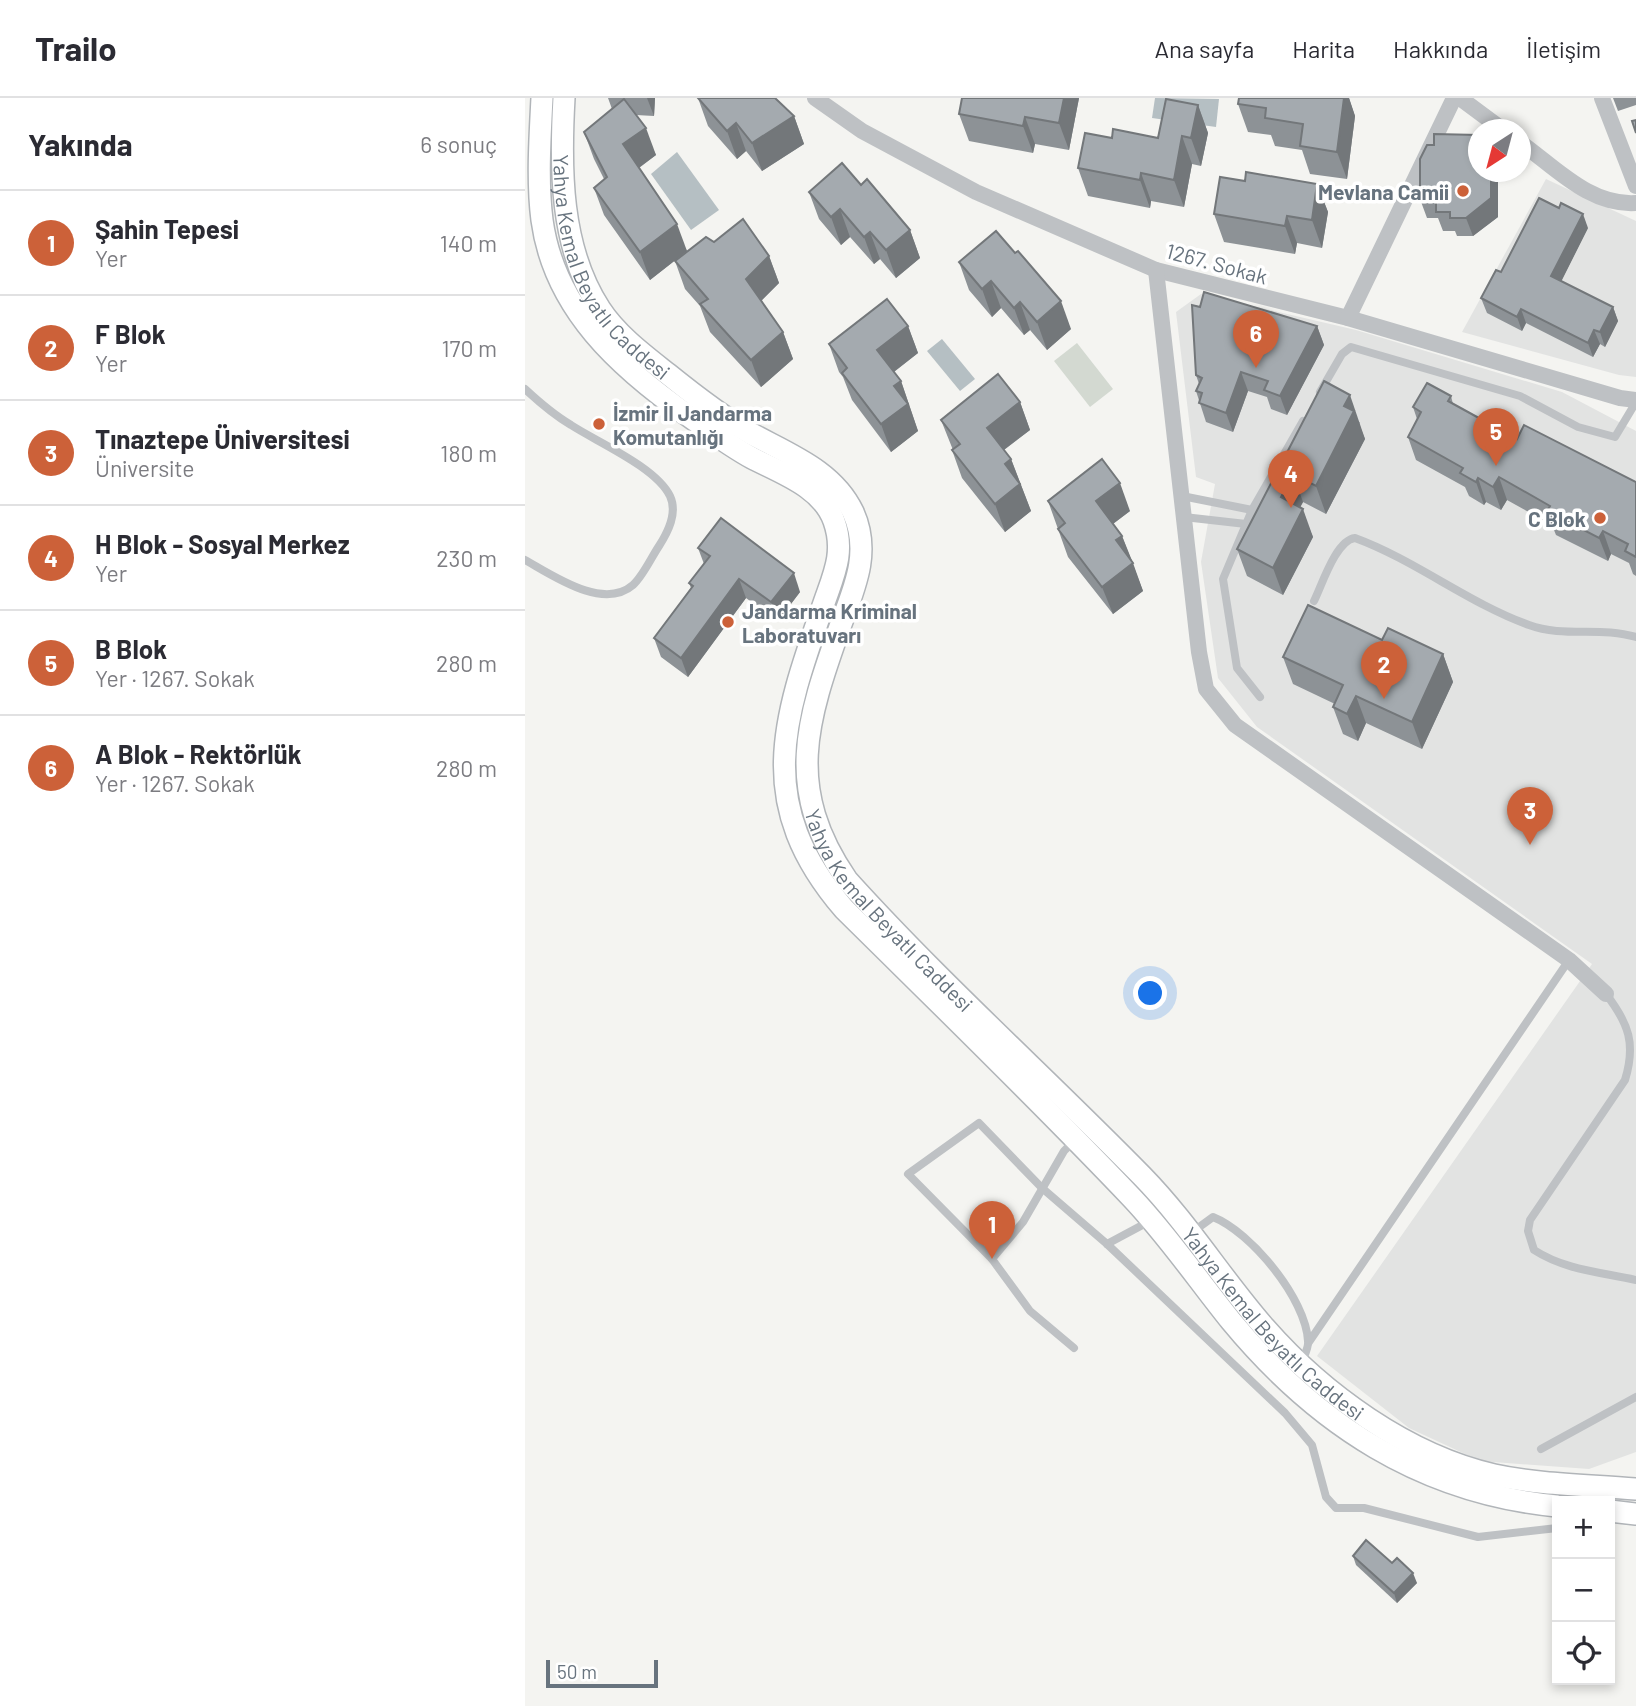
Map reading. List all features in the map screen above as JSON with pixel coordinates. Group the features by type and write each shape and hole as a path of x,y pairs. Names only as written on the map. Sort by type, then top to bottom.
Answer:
{"main road":[{"name":"Yahya Kemal Beyatlı Caddesi","path":"542,98 542,219 553,263 581,318 647,385 730,445 799,482 812,492 833,519 838,566 799,679 784,761 788,810 802,851 844,909 1052,1101 1143,1178 1231,1321 1278,1372 1361,1439 1412,1469 1464,1490 1516,1502 1552,1506"},
{"name":"Yahya Kemal Beyatlı Caddesi","path":"564,98 568,228 583,279 600,309 625,338 697,397 748,432 812,467 835,484 858,526 862,547 857,584 822,681 808,751 807,786 810,806 824,843 847,880 1052,1101 1076,1139 1153,1219 1182,1240 1301,1364 1366,1416 1417,1446 1454,1462 1513,1478 1636,1489"},
{"path":"1615,1512 1636,1514"}],"street":[{"name":"1267. Sokak","path":"815,98 862,131 976,192 1156,270 1348,318 1636,401"},
{"path":"1348,318 1457,98 1487,119"},
{"path":"1602,98 1636,186"},
{"path":"1531,150 1595,197 1614,203 1636,203"},
{"path":"1156,270 1206,689 1221,711 1235,725 1569,960 1605,994"}],"lane":[{"path":"1313,405 1342,354 1351,347 1520,396 1578,427 1615,437 1636,401"},
{"path":"525,389 568,423 636,464 660,484 670,497 673,514 669,531 633,585 620,593 590,592 525,560"},
{"path":"1259,697 1237,668 1223,579 1252,510 1306,417"},
{"path":"1182,496 1252,510"},
{"path":"1184,517 1246,524"},
{"path":"1314,601 1339,549 1345,541 1355,538 1531,626 1560,632 1611,631 1636,637"},
{"path":"1301,1364 1309,1342 1569,960"},
{"path":"1605,994 1627,1026 1632,1059 1625,1080 1530,1220 1528,1231 1534,1250 1551,1261 1571,1268 1636,1280"},
{"path":"1074,1348 1030,1311 992,1259 908,1174 979,1124 1042,1188 1107,1244 1285,1413 1312,1445 1326,1497 1336,1508 1364,1508 1478,1536 1552,1529"},
{"path":"992,1259 1023,1222 1064,1151 1076,1139"},
{"path":"1182,1240 1213,1217 1232,1224 1278,1273 1299,1313 1309,1342"},
{"path":"1107,1244 1153,1219"},
{"path":"1541,1449 1636,1397"}],"shaded area":[{"path":"1155,98 1219,99 1216,127 1152,118"},
{"path":"677,152 719,210 691,230 651,174"},
{"path":"1546,179 1636,221 1636,377 1619,375 1462,332"},
{"path":"1201,294 1356,330 1562,392 1636,431 1636,1452 1589,1469 1480,1461 1409,1428 1317,1356 1592,964 1257,727 1218,678 1201,562 1215,484 1196,477 1176,312"},
{"path":"942,339 975,379 960,391 927,351"},
{"path":"1077,343 1113,389 1090,407 1054,361"}],"building":[{"path":"698,98 775,98 794,116 752,143 736,123 727,131"},
{"path":"962,98 1064,98 1059,123 1025,117 1023,126 959,114"},
{"path":"1239,98 1344,98 1337,152 1300,146 1303,124 1265,118 1266,108 1238,104"},
{"path":"624,99 646,128 623,144 677,224 640,252 594,188 607,177 584,132"},
{"path":"1166,99 1198,105 1191,138 1182,136 1174,180 1141,173 1140,180 1078,168 1085,133 1112,138 1113,129 1158,138"},
{"path":"1434,134 1468,135 1468,182 1491,182 1491,198 1466,218 1450,218 1450,212 1436,212 1436,199 1420,199 1420,159 1427,145 1434,145"},
{"path":"842,163 861,185 867,179 910,230 886,250 870,232 864,237 840,209 831,217 809,192"},
{"path":"1246,172 1317,184 1312,220 1287,216 1285,226 1214,214 1220,177 1245,181"},
{"path":"1539,198 1559,208 1561,203 1583,214 1551,276 1613,307 1600,332 1594,330 1588,343 1521,309 1517,317 1481,298 1496,270 1501,272"},
{"path":"743,219 769,256 746,279 783,332 751,360 700,304 708,299 675,261 706,237 714,242"},
{"path":"996,231 1015,253 1018,251 1061,301 1037,322 1020,302 1014,308 991,281 982,289 959,262"},
{"path":"1204,292 1317,326 1280,396 1264,390 1268,381 1241,372 1226,413 1199,403 1202,393 1196,391 1202,378 1196,375 1192,305 1200,307"},
{"path":"887,299 908,326 877,350 901,381 894,386 908,404 881,424 842,373 847,368 829,344"},
{"path":"998,374 1020,402 987,428 1011,459 1005,464 1020,484 995,504 952,450 960,444 941,420"},
{"path":"1324,381 1350,395 1344,406 1354,411 1316,486 1293,474 1281,497 1303,509 1273,568 1237,549"},
{"path":"1427,383 1451,396 1448,401 1517,439 1524,425 1636,482 1636,557 1625,551 1628,544 1603,531 1599,538 1547,511 1550,506 1499,477 1493,487 1478,478 1476,482 1460,473 1463,468 1408,437 1421,412 1413,407"},
{"path":"1102,459 1120,483 1096,501 1122,536 1116,540 1133,563 1102,587 1058,529 1065,523 1048,501"},
{"path":"721,518 794,573 771,602 739,579 681,658 654,638 693,586 689,583 710,556 698,548"},
{"path":"1308,605 1382,640 1388,628 1443,654 1412,722 1356,696 1347,714 1333,707 1343,685 1283,657"},
{"path":"1366,1540 1392,1563 1397,1558 1413,1573 1394,1593 1353,1556"}],"place":[{"name":"Mevlana Camii","path":"1463,191"},
{"name":"A Blok - Rektörlük","path":"1256,368"},
{"name":"İzmir İl Jandarma Komutanlığı","path":"599,424"},
{"name":"B Blok","path":"1496,466"},
{"name":"H Blok - Sosyal Merkez","path":"1291,508"},
{"name":"C Blok","path":"1600,518"},
{"name":"Jandarma Kriminal Laboratuvarı","path":"728,622"},
{"name":"F Blok","path":"1384,699"},
{"name":"Tınaztepe Üniversitesi","path":"1530,845"},
{"name":"Şahin Tepesi","path":"992,1259"}]}
